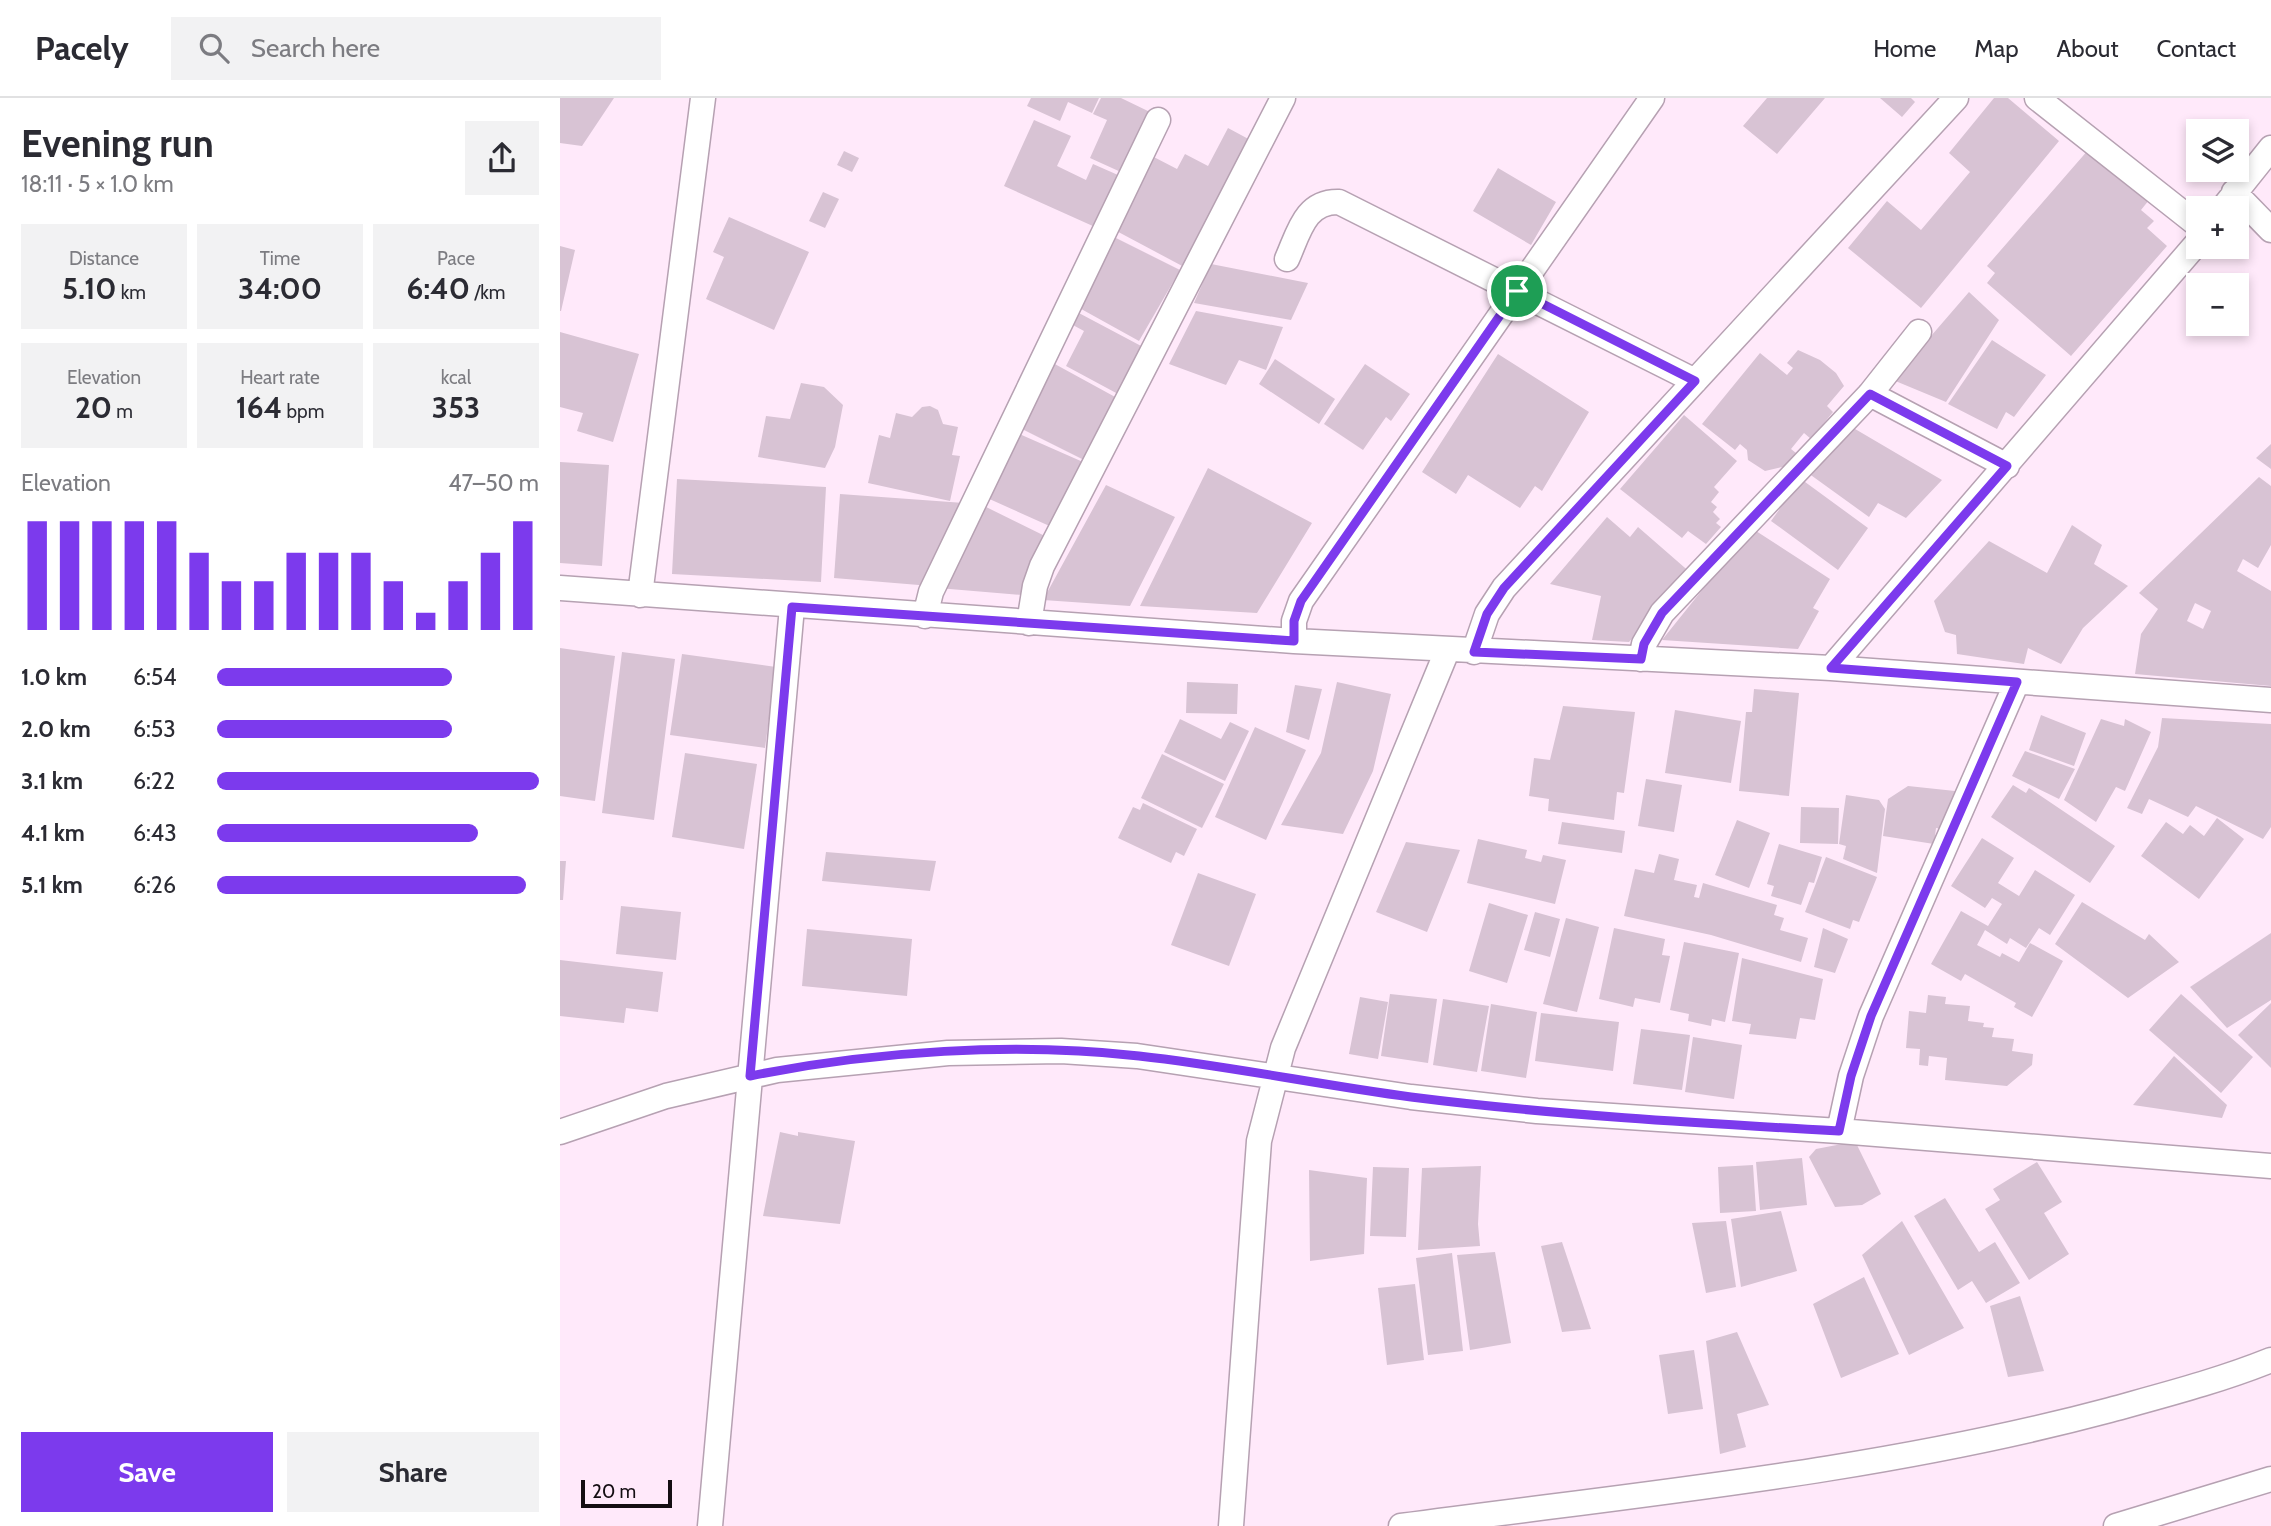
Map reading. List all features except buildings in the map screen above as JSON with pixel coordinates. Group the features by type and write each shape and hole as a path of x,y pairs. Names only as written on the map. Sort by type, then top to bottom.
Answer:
{"street":[{"path":"640,595 703,98"},
{"path":"1029,623 1035,586 1042,566 1283,98"},
{"path":"1294,641 1294,621 1301,601 1652,98"},
{"path":"1474,652 1487,614 1504,588 1956,98"},
{"path":"2037,98 2186,216"},
{"path":"925,616 931,592 1157,120"},
{"path":"2231,196 2271,148"},
{"path":"1287,258 1310,210 1318,204 1339,202 1695,381"},
{"path":"2249,215 2271,230"},
{"path":"1831,668 2186,256"},
{"path":"1641,659 1644,644 1662,613 1870,394 1919,332"},
{"path":"1870,394 2007,466"},
{"path":"560,588 792,607 1294,641 1447,651 1831,668 2271,700"},
{"path":"710,1526 792,607"},
{"path":"1231,1526 1259,1141 1274,1077 1283,1048 1447,651"},
{"path":"1839,1131 1851,1076 1871,1016 2017,682"},
{"path":"560,1132 666,1096 750,1076 834,1062 948,1052 1016,1051 1137,1056 1274,1077 1537,1111 1839,1131 2271,1166"},
{"path":"1401,1526 1842,1467 1919,1453 2080,1418 2174,1392 2271,1360"},
{"path":"2116,1526 2271,1479"}],"route":[{"path":"1517,291 1695,381 1504,588 1487,614 1474,652 1641,659 1644,644 1662,613 1870,394 2007,466 1831,668 2017,682 1871,1016 1851,1076 1839,1131 1537,1111 1411,1097 1211,1065 1061,1051 948,1052 834,1062 750,1076 792,607 1294,641 1294,621 1301,601 1517,291"}]}
